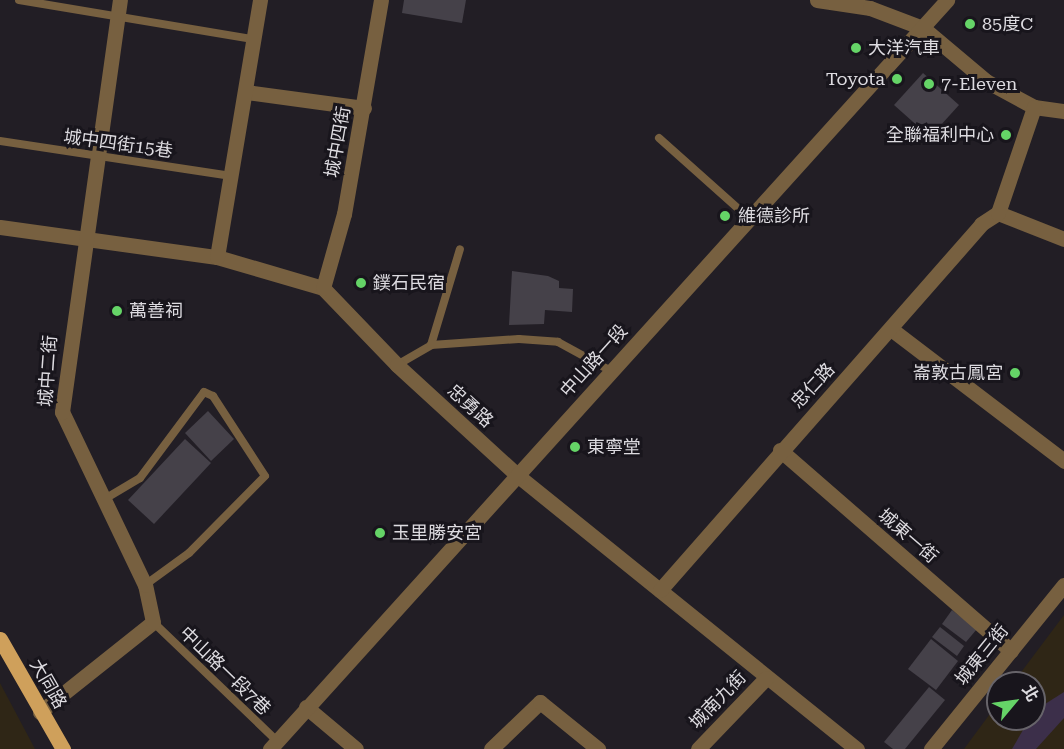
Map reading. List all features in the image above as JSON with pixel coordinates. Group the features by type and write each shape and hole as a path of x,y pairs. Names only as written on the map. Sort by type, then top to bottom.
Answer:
{"main road":[{"name":"大同路","path":"0,639 63,749"}],"street":[{"path":"217,257 233,176 260,0"},
{"name":"城中四街","path":"323,288 344,214 381,0"},
{"path":"817,0 870,8 923,28 986,81 1034,107 1064,111"},
{"name":"中山路一段","path":"274,745 947,0"},
{"name":"城中二街","path":"119,7 94,156 62,412 102,501 145,585 153,622"},
{"path":"246,92 364,108"},
{"path":"1034,107 998,213 1064,239"},
{"name":"忠仁路","path":"660,590 780,450 891,329 981,224 998,213"},
{"path":"0,227 217,257 323,288"},
{"name":"忠勇路","path":"323,288 397,366 517,475 766,678 857,749"},
{"path":"891,329 1064,461"},
{"name":"城東一街","path":"780,450 1011,651"},
{"name":"城東三街","path":"930,749 1064,585"},
{"path":"40,712 153,622"},
{"name":"城南九街","path":"698,749 766,678"},
{"path":"491,749 540,702 598,749"},
{"path":"306,707 356,749"}],"lane":[{"path":"19,0 119,7 253,39"},
{"path":"659,138 750,219"},
{"name":"城中四街15巷","path":"0,141 233,176"},
{"path":"431,345 460,249"},
{"path":"397,366 431,345 519,339 558,342 611,371"},
{"path":"102,501 140,478 204,392 213,396 265,476 189,553 145,585"},
{"name":"中山路一段7巷","path":"153,622 274,745"}],"shaded area":[{"path":"1064,615 1064,749 964,749 986,719 986,731 1046,731 1046,671 1022,671"},
{"path":"0,683 35,749 0,749"},
{"path":"1064,692 1064,718 1036,749 1012,749 1022,731 1046,731 1046,703"}],"building":[{"path":"404,0 466,0 462,23 402,13"},
{"path":"923,73 959,105 930,137 894,105"},
{"path":"512,271 548,276 559,281 559,288 573,289 572,312 545,310 544,324 509,325"},
{"path":"208,411 234,439 211,461 185,433"},
{"path":"185,439 211,463 154,524 128,500"},
{"path":"952,610 977,629 966,642 942,624"},
{"path":"940,627 964,646 957,656 932,637"},
{"path":"931,639 958,661 936,690 908,669"},
{"path":"929,687 945,700 905,749 893,749 884,742"}],"place":[{"name":"85度C","path":"970,24"},
{"name":"大洋汽車","path":"856,48"},
{"name":"Toyota","path":"897,79"},
{"name":"7-Eleven","path":"929,84"},
{"name":"全聯福利中心","path":"1006,135"},
{"name":"維德診所","path":"725,216"},
{"name":"鏷石民宿","path":"361,283"},
{"name":"萬善祠","path":"117,311"},
{"name":"崙敦古鳳宮","path":"1015,373"},
{"name":"東寧堂","path":"575,447"},
{"name":"玉里勝安宮","path":"380,533"}]}
